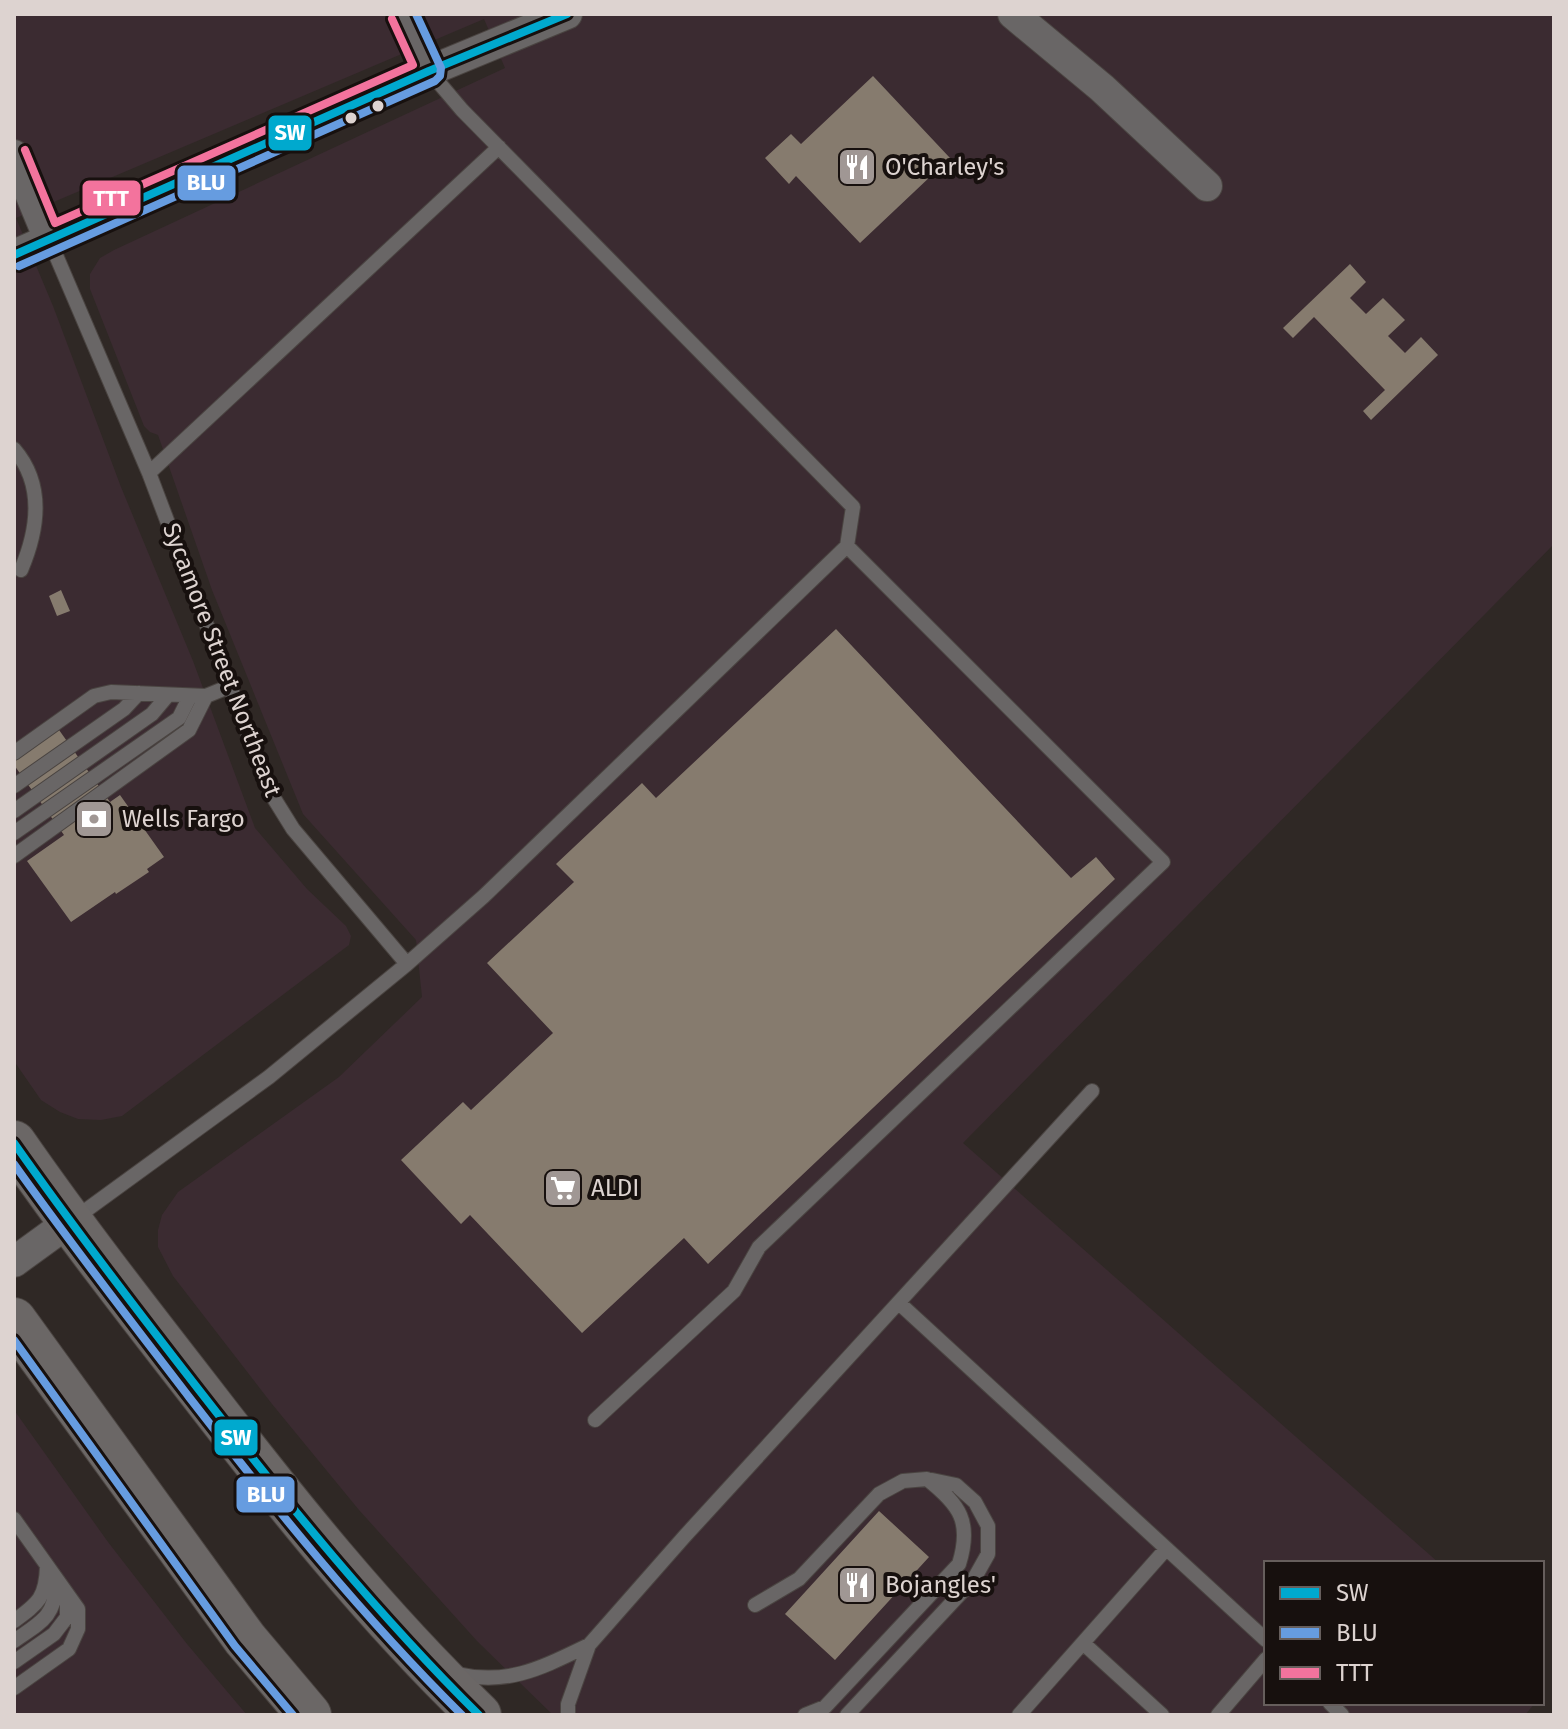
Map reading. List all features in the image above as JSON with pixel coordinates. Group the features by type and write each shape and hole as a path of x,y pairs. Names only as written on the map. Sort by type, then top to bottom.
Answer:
{"main road":[{"path":"14,1143 69,1222 274,1489 430,1669 479,1715"},
{"path":"14,1320 245,1639 309,1715"}],"street":[{"path":"403,14 429,71"},
{"path":"14,255 429,71 567,14"},
{"path":"1013,14 1102,88 1207,186"},
{"name":"Sycamore Street Northeast","path":"14,155 49,239"},
{"path":"14,1262 69,1222"}],"lane":[{"path":"69,1222 269,1077 407,964 505,876 847,546 853,507 462,110 429,71"},
{"path":"149,473 499,147"},
{"name":"Sycamore Street Northeast","path":"49,239 149,473 270,792 293,829 407,964"},
{"path":"14,449 33,482 38,512 32,544 21,570"},
{"path":"595,1420 734,1291 759,1247 1163,862 847,546"},
{"path":"14,753 94,696 111,692 198,696 228,687"},
{"path":"14,786 124,709 139,693"},
{"path":"14,811 152,714 168,695"},
{"path":"14,833 179,718 198,696"},
{"path":"14,856 189,730 198,696"},
{"path":"568,1715 568,1704 589,1645 1092,1091"},
{"path":"899,1303 1264,1638"},
{"path":"805,1715 825,1707 959,1564 966,1541 962,1518 949,1497 927,1479"},
{"path":"755,1605 799,1579 879,1494 903,1481 927,1479 956,1485 975,1502 988,1526 988,1554 974,1579 847,1715"},
{"path":"14,1519 78,1609 78,1629 69,1649 14,1688"},
{"path":"1019,1715 1166,1549"},
{"path":"14,1621 33,1607 46,1590 47,1566"},
{"path":"14,1641 44,1620 55,1605 58,1582"},
{"path":"14,1662 54,1634 67,1617 67,1595"},
{"path":"1083,1643 1162,1715"},
{"path":"430,1669 480,1679 510,1678 537,1670 589,1645"},
{"path":"1218,1715 1264,1661"}],"shaded area":[{"path":"14,14 1554,14 1554,544 963,1143 1437,1561 1264,1561 1264,1705 1533,1705 1525,1715 553,1715 477,1641 359,1510 173,1276 158,1247 158,1230 162,1215 178,1192 339,1077 422,997 416,940 303,814 212,590 158,435 144,426 90,289 90,274 100,258 114,250 505,68 484,19 16,218 193,661 255,828 307,889 346,926 351,936 349,945 122,1116 101,1120 78,1119 60,1112 41,1100 14,1061"},
{"path":"14,1410 108,1542 247,1715 14,1715"}],"building":[{"name":"O'Charley's","path":"873,76 950,158 860,243 796,176 789,184 765,158 791,134 801,144"},
{"path":"1350,264 1366,282 1350,298 1366,314 1383,298 1405,320 1388,336 1405,353 1421,337 1438,355 1371,420 1363,411 1385,390 1314,317 1293,338 1283,328"},
{"path":"61,590 70,611 57,616 49,596"},
{"path":"836,629 1071,878 1096,857 1115,879 708,1264 684,1238 582,1333 470,1215 461,1224 401,1160 463,1102 471,1110 553,1033 487,963 574,882 556,864 642,783 656,798"},
{"name":"Wells Fargo","path":"52,720 110,802 120,795 164,857 147,869 149,872 71,922 27,861 64,835 14,765 14,747"},
{"name":"Bojangles'","path":"879,1511 929,1557 835,1660 785,1614"}],"transit line":[{"name":"BLU","path":"19,266 435,81 440,76 441,68 416,14"},
{"name":"SW","path":"14,255 429,71 567,14"},
{"name":"TTT","path":"25,150 55,223 413,65 392,19"},
{"name":"SW","path":"14,1143 128,1298 266,1474 369,1598 479,1715"},
{"name":"BLU","path":"14,1164 122,1310 287,1520 354,1600 462,1715"},
{"name":"BLU","path":"14,1340 235,1646 293,1715"}],"place":[{"name":"O'Charley's","path":"857,167"},
{"name":"Wells Fargo","path":"94,819"},
{"name":"ALDI","path":"563,1188"},
{"name":"Bojangles'","path":"857,1585"}]}
